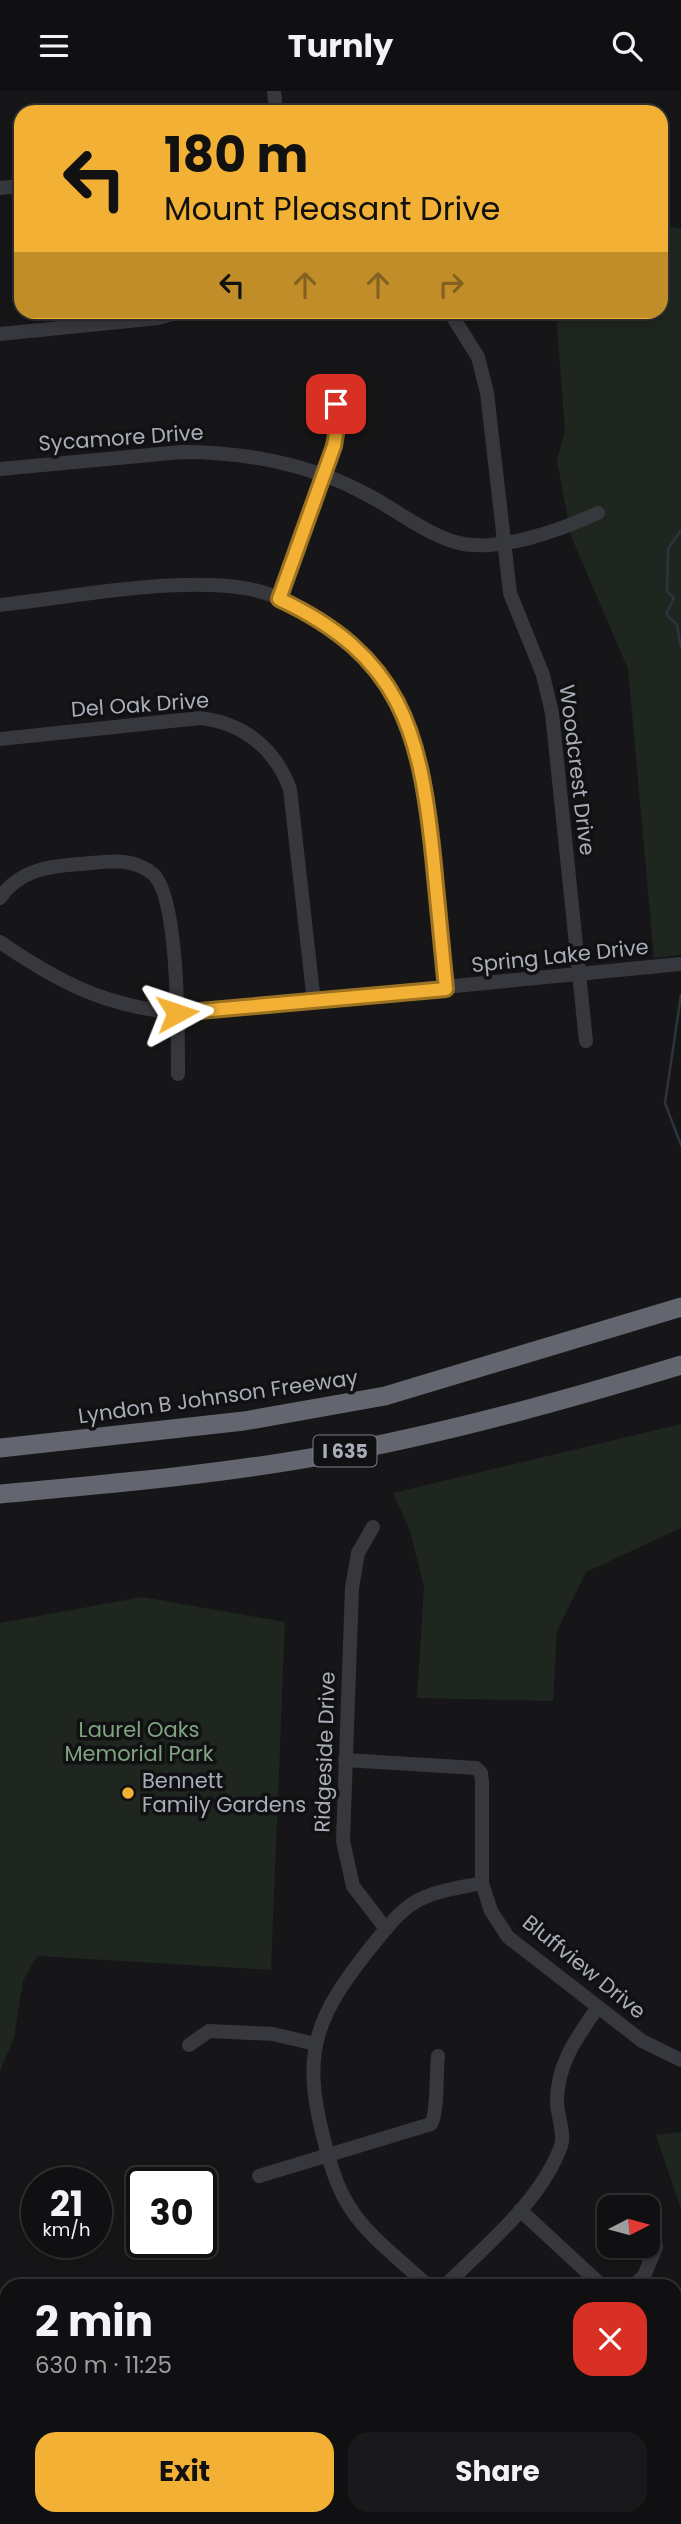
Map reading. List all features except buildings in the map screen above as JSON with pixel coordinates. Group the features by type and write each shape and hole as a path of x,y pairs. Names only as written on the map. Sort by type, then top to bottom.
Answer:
{"highway":[{"path":"564,1342 681,1299"},
{"name":"Lyndon B Johnson Freeway","path":"0,1448 232,1423 373,1399 681,1307"},
{"name":"I 635","path":"0,1495 237,1469 368,1447 521,1412 681,1365"}],"street":[{"path":"0,334 148,319"},
{"name":"Woodcrest Drive","path":"454,319 478,357 486,393 510,593 543,675 552,713 586,1041"},
{"path":"279,599 325,474 338,422 334,386"},
{"name":"Sycamore Drive","path":"0,469 211,451 325,474 456,543 502,542 539,537 598,513"},
{"path":"0,605 187,585 246,588 279,599 315,617 349,642 377,671 397,700 419,754 429,818 446,989"},
{"name":"Del Oak Drive","path":"0,739 200,718 222,720 252,735 282,768 290,789 314,1002"},
{"path":"0,898 23,876 42,868 128,861 153,874 167,899 177,1013 178,1074"},
{"name":"Spring Lake Drive","path":"0,942 83,993 138,1009 177,1013 314,1002 677,965"},
{"name":"Ridgeside Drive","path":"373,1527 358,1553 352,1588 345,1759 345,1862 353,1886 386,1929"},
{"name":"Bluffview Drive","path":"345,1759 476,1768 481,1773 482,1782 482,1883 491,1911 508,1937 642,2041 681,2060"},
{"path":"421,2279 349,2207 328,2156 314,2099 312,2071 315,2044 329,2005 386,1929 423,1897 482,1883"},
{"path":"452,2279 533,2197 562,2143 557,2102 561,2069 572,2043 598,2007"},
{"path":"189,2045 209,2031 273,2034 315,2044"},
{"path":"259,2176 431,2124 436,2116 434,2086 438,2056"},
{"path":"520,2210 594,2279"},
{"path":"639,2279 648,2269 652,2258"}],"green space":[{"path":"668,226 681,229 681,955 654,958 628,669 571,536 557,460 565,430 557,319 668,319"},
{"path":"681,1424 681,1528 586,1572 557,1631 553,1701 417,1698 424,1587 410,1531 393,1493"},
{"name":"Laurel Oaks Memorial Park","path":"142,1597 285,1622 271,1970 37,1956 23,1981 14,2038 0,2071 0,1623"},
{"path":"681,2132 681,2209 656,2135"}],"waterway":[{"path":"681,530 668,549 667,591 674,598 666,614 677,625 681,647"},
{"path":"681,995 665,1103 681,1145"}],"place":[{"name":"Bennett Family Gardens","path":"128,1793"}],"route":[{"path":"177,1013 446,989 429,818 419,754 397,700 377,671 349,642 315,617 279,599 334,446 338,422 336,404"}]}
